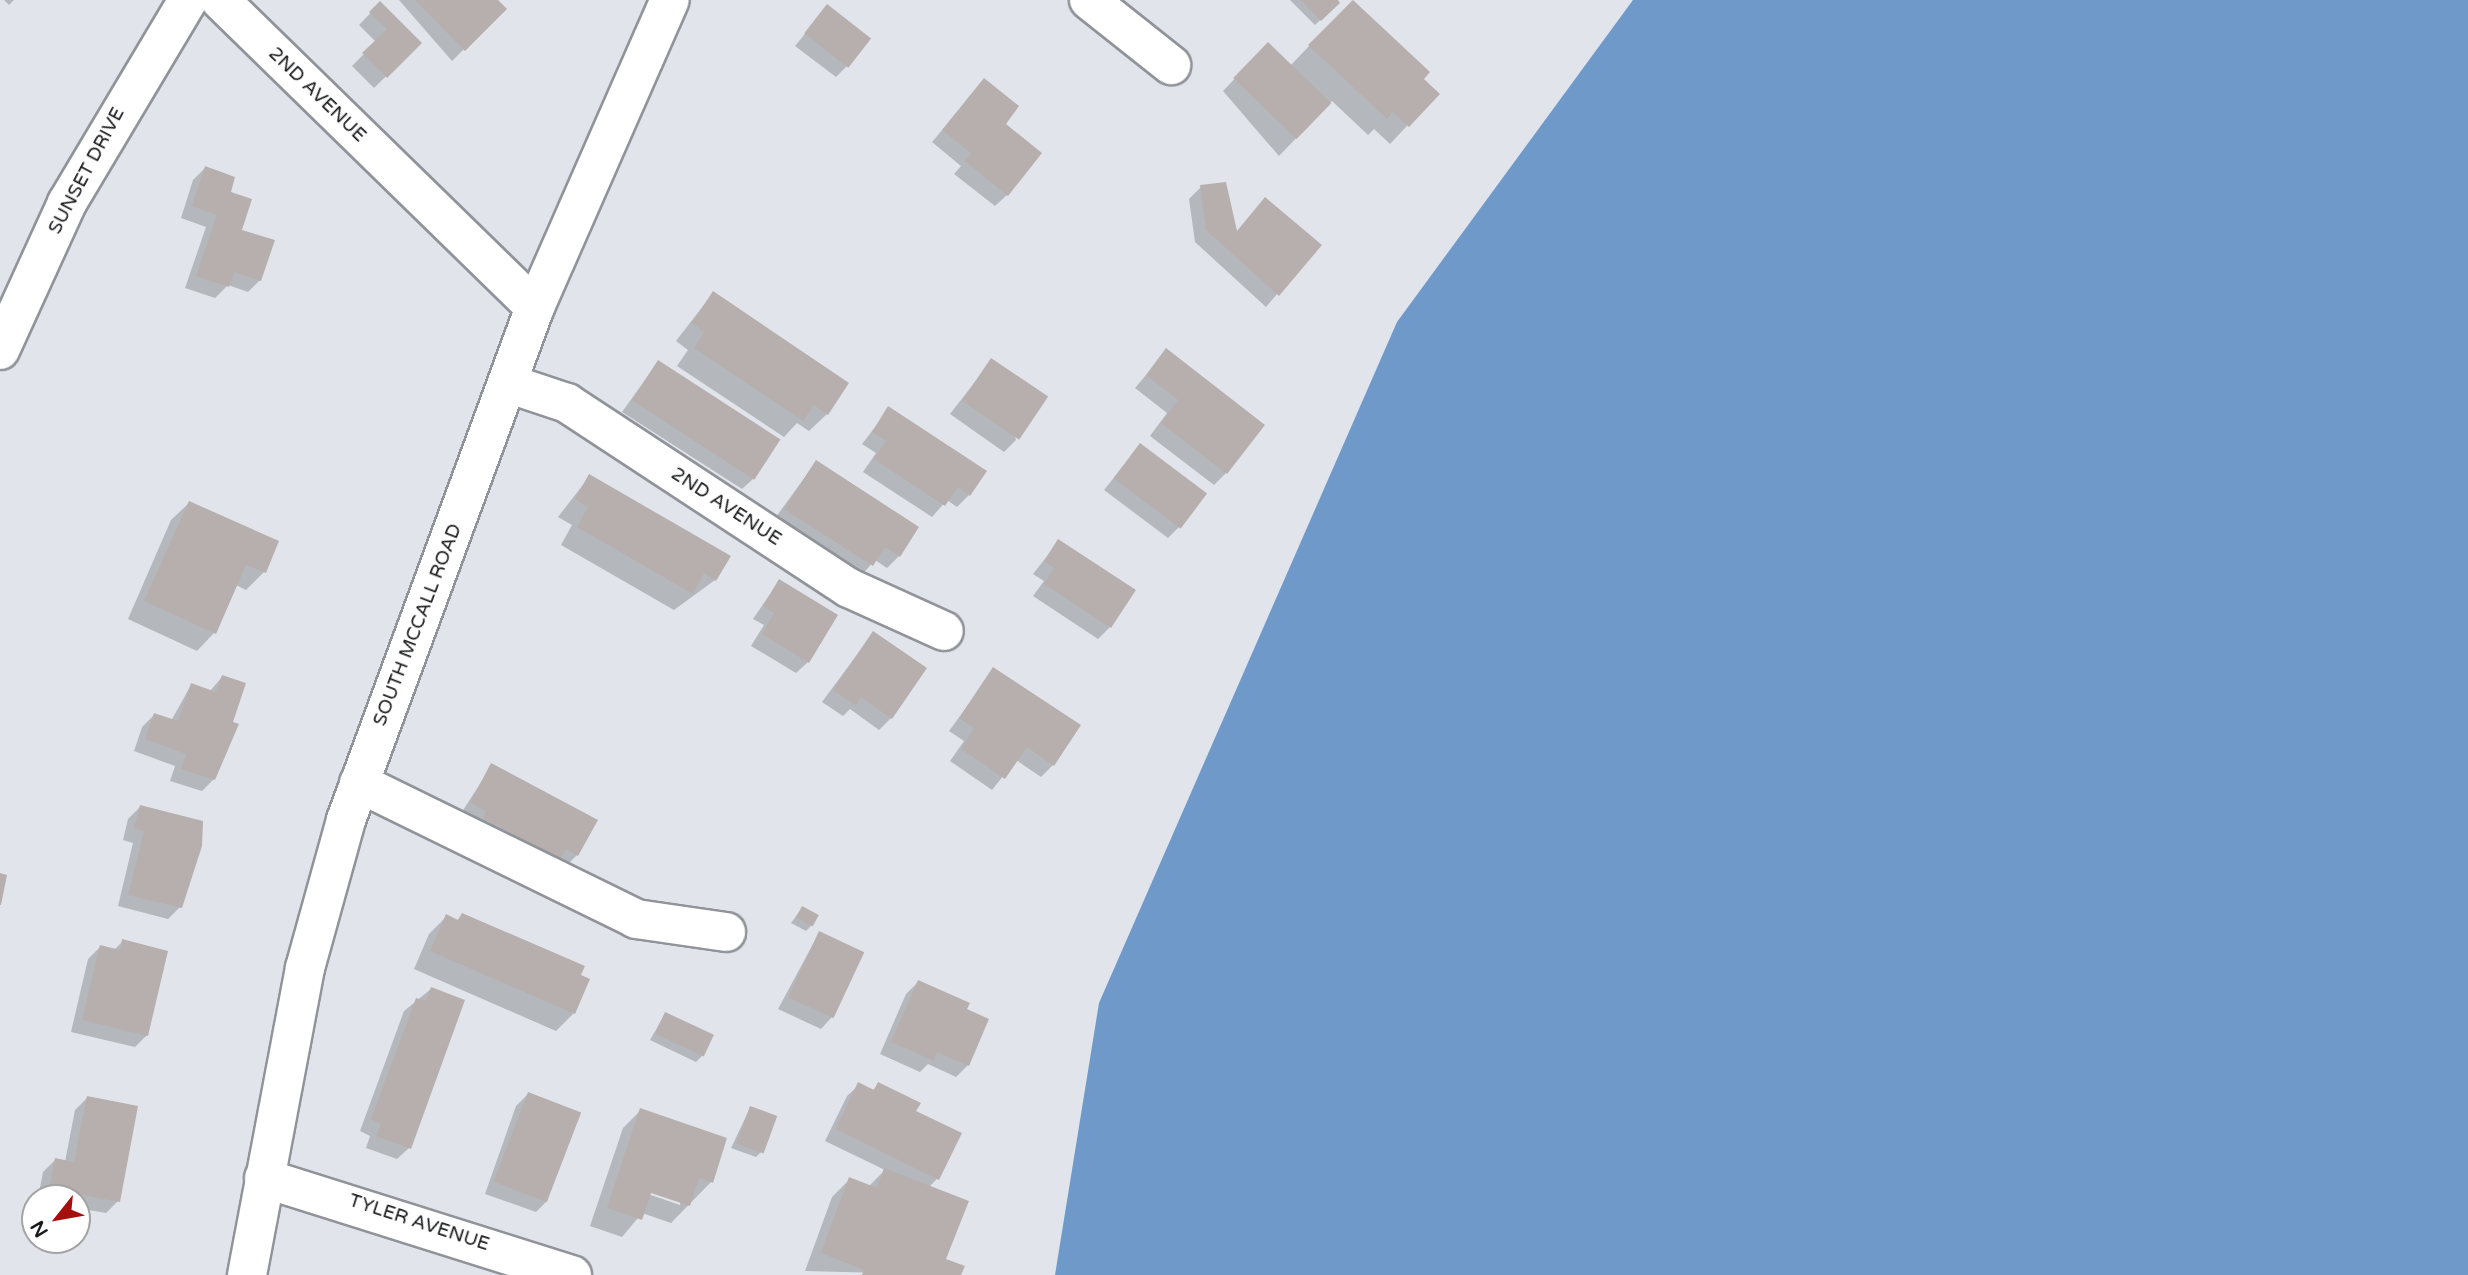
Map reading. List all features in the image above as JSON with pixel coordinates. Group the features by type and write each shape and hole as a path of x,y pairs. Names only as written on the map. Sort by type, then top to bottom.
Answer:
{"street":[{"name":"SUNSET DRIVE","path":"0,350 67,203 188,0"},
{"name":"2ND AVENUE","path":"220,0 536,307"},
{"name":"SOUTH MCCALL ROAD","path":"247,1275 305,968 359,783 510,384 536,307 670,0"},
{"path":"1089,0 1171,65"},
{"name":"2ND AVENUE","path":"510,384 566,403 849,587 944,631"},
{"path":"359,783 636,919 726,932"},
{"name":"TYLER AVENUE","path":"264,1178 572,1275"}],"water":[{"path":"1633,0 2468,0 2468,1275 1055,1275 1099,1003 1397,322"}],"building":[{"path":"415,0 498,0 507,9 465,51"},
{"path":"1301,0 1338,0 1340,3 1321,21"},
{"path":"1353,0 1430,72 1424,79 1440,94 1409,127 1393,112 1387,119 1308,45"},
{"path":"380,1 422,43 387,78 362,53 387,29 369,12"},
{"path":"827,4 871,38 848,68 804,33"},
{"path":"1268,42 1331,103 1297,139 1233,78"},
{"path":"984,78 1019,106 1006,124 1042,153 1008,196 965,161 971,153 942,130"},
{"path":"205,166 235,177 231,192 252,199 242,230 275,240 261,281 234,272 229,287 196,276 217,215 192,206"},
{"path":"1226,182 1237,231 1265,197 1322,245 1279,296 1206,230 1200,185"},
{"path":"713,291 849,383 828,415 814,405 803,421 694,348 704,332 692,323"},
{"path":"1166,348 1265,425 1227,474 1161,423 1178,400 1146,375"},
{"path":"991,358 1048,397 1019,440 962,401"},
{"path":"658,360 780,440 754,480 632,400"},
{"path":"888,406 987,471 970,496 958,487 945,506 874,459 886,441 872,432"},
{"path":"1140,443 1207,494 1181,529 1114,478"},
{"path":"816,460 919,527 900,557 885,547 873,566 784,509"},
{"path":"589,474 731,556 716,581 704,573 693,594 577,527 588,507 575,499"},
{"path":"189,501 279,541 266,573 246,565 216,634 144,601"},
{"path":"1058,539 1136,590 1111,628 1044,584 1054,568 1044,561"},
{"path":"779,579 838,615 809,663 762,634 774,613 763,606"},
{"path":"873,631 927,668 892,719 861,697 856,706 833,690"},
{"path":"993,667 1081,725 1054,766 1027,747 1005,779 961,749 974,728 959,718"},
{"path":"222,675 246,683 233,722 239,724 215,780 181,769 186,754 145,739 154,713 178,721 191,683 216,692"},
{"path":"491,763 598,820 578,856 566,849 560,859 483,818 486,811 470,803"},
{"path":"140,805 203,821 202,846 182,908 128,895 144,831 134,828"},
{"path":"0,873 7,875 1,905 0,905"},
{"path":"802,906 819,915 813,926 796,917"},
{"path":"462,913 585,966 581,975 590,979 575,1014 430,951 446,914 458,920"},
{"path":"819,931 864,952 833,1018 788,997"},
{"path":"122,939 168,951 148,1036 82,1020 100,945 120,950"},
{"path":"918,980 970,1003 967,1009 989,1019 969,1066 937,1052 934,1061 891,1042"},
{"path":"431,987 465,1000 411,1149 376,1136 381,1124 371,1119 416,998 426,1001"},
{"path":"665,1012 714,1035 704,1057 655,1034"},
{"path":"858,1082 874,1090 878,1082 921,1103 916,1111 962,1133 939,1180 836,1129"},
{"path":"528,1092 581,1112 547,1202 494,1182"},
{"path":"87,1096 138,1106 120,1202 91,1197 91,1184 50,1184 55,1158 74,1162"},
{"path":"750,1106 777,1116 764,1154 736,1144"},
{"path":"640,1108 727,1138 713,1183 699,1178 690,1206 651,1193 642,1220 607,1208"},
{"path":"884,1168 969,1201 946,1259 965,1266 961,1275 862,1275 864,1270 821,1253 849,1177 877,1188"}]}
